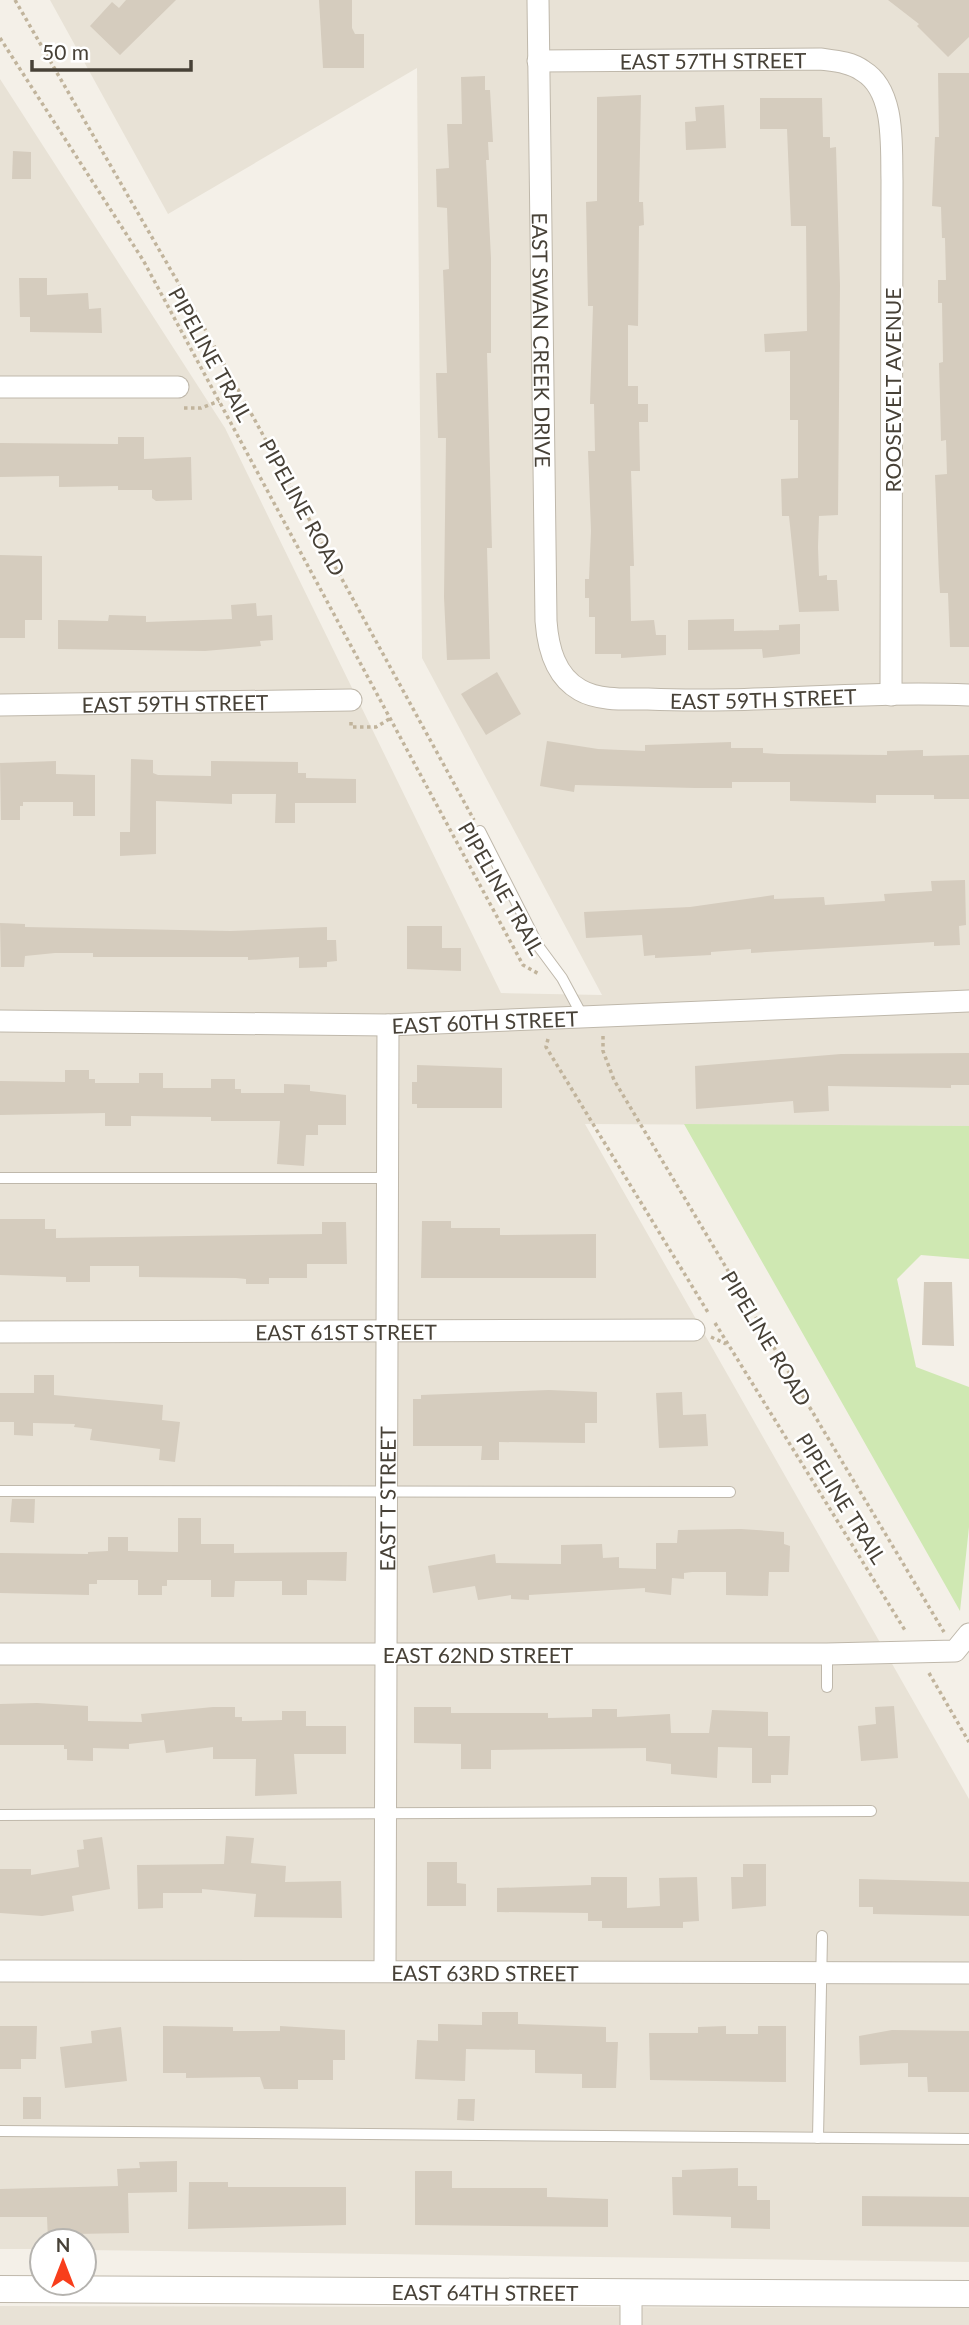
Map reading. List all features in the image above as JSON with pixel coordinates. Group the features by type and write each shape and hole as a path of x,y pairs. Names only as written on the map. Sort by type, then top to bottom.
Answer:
{"street":[{"name":"EAST SWAN CREEK DRIVE","path":"538,0 547,631 553,659 564,677"},
{"name":"EAST 57TH STREET","path":"538,61 820,59 854,66 871,77 878,86"},
{"name":"ROOSEVELT AVENUE","path":"878,86 888,121 892,180 891,695"},
{"path":"0,387 178,387"},
{"name":"EAST 59TH STREET","path":"564,677 582,692 613,698 677,701 969,695"},
{"name":"EAST 59TH STREET","path":"0,705 351,701"},
{"name":"EAST 60TH STREET","path":"0,1021 387,1025 969,1000"},
{"name":"EAST T STREET","path":"385,1971 387,1025"},
{"name":"EAST 61ST STREET","path":"0,1332 694,1330"},
{"path":"955,1651 969,1634"},
{"name":"EAST 62ND STREET","path":"0,1654 827,1654 955,1651"},
{"name":"EAST 63RD STREET","path":"0,1971 969,1973"},
{"name":"EAST 64TH STREET","path":"0,2289 969,2294"},
{"path":"631,2293 631,2325"}],"lane":[{"path":"480,831 539,947 593,1017"},
{"path":"0,1178 387,1178"},
{"path":"0,1491 730,1492"},
{"path":"827,1654 827,1688"},
{"path":"0,1815 871,1811"},
{"path":"818,2138 822,1936"},
{"path":"0,2131 969,2139"}],"path":[{"name":"PIPELINE ROAD","path":"15,0 206,331 480,831"},
{"name":"PIPELINE TRAIL","path":"0,38 143,260 523,965 544,977"},
{"path":"0,55 10,55"},
{"path":"351,701 351,727 376,727 391,718"},
{"name":"PIPELINE ROAD","path":"593,1017 614,1080 955,1651"},
{"name":"PIPELINE TRAIL","path":"553,1018 546,1047 969,1742"}],"shaded area":[{"path":"50,0 969,0 969,1126 585,1124 969,1799 969,2262 98,2250 98,2227 28,2227 28,2249 0,2249 0,79 225,428 501,993 602,995 422,658 417,68 168,214"},
{"path":"0,2306 969,2308 969,2325 0,2325"}],"green space":[{"path":"684,1124 969,1126 969,1259 921,1255 897,1279 916,1367 969,1387 969,1527 960,1611"}],"building":[{"path":"126,0 176,0 120,55 90,26 112,2 119,8"},
{"path":"319,0 352,0 352,28 355,34 364,34 364,68 323,68"},
{"path":"888,0 969,0 969,37 948,57 917,26 919,24"},
{"path":"938,73 969,73 969,647 950,647 948,593 940,593 939,577 935,475 947,474 946,440 941,441 939,363 943,362 942,303 938,303 938,280 946,280 945,238 942,238 941,207 932,206 935,137 939,137"},
{"path":"485,76 485,90 490,90 493,142 488,142 489,160 486,160 491,258 491,353 487,353 492,548 487,548 490,659 447,660 444,597 446,438 438,438 436,373 447,373 443,270 449,269 447,208 437,207 436,169 449,168 447,124 462,124 461,77"},
{"path":"641,95 639,202 643,202 644,225 639,226 638,326 628,325 628,386 638,386 638,404 648,404 648,422 639,422 640,471 631,471 634,566 630,566 631,621 654,620 656,635 666,635 666,655 621,658 621,654 595,654 595,617 589,617 589,598 585,598 585,579 589,579 591,531 588,451 595,451 594,404 590,404 593,306 588,306 586,202 597,201 597,97"},
{"path":"760,98 822,98 823,137 830,137 830,148 836,147 840,285 838,515 819,516 818,547 819,576 827,575 827,580 837,580 839,611 799,612 789,516 782,516 781,479 798,478 798,420 790,420 790,351 765,352 764,334 807,331 806,226 791,226 787,129 760,129"},
{"path":"724,105 726,148 686,150 685,122 696,121 695,107"},
{"path":"13,151 31,152 31,179 12,179"},
{"path":"19,278 47,278 47,295 88,293 89,309 101,308 102,333 30,332 30,317 20,317"},
{"path":"118,437 144,437 144,459 191,457 192,500 156,501 152,498 152,490 118,490 118,486 59,487 59,476 0,477 0,443 118,444"},
{"path":"0,555 42,556 42,620 25,620 25,638 0,638"},
{"path":"256,603 257,616 272,615 273,640 260,641 261,646 205,651 58,649 58,620 108,621 109,615 146,616 146,622 232,619 231,605"},
{"path":"734,619 734,631 779,630 779,625 800,624 800,654 763,658 762,649 688,650 688,620"},
{"path":"497,672 521,714 486,735 461,694"},
{"path":"547,741 598,749 645,751 645,745 731,742 731,748 763,748 763,753 778,754 887,755 887,751 923,750 923,756 969,755 969,799 934,799 934,795 876,795 876,803 790,801 790,782 732,782 732,788 575,785 574,792 540,786"},
{"path":"131,759 153,760 153,773 158,775 211,776 211,761 298,762 298,773 306,773 306,778 356,779 356,803 295,803 295,823 275,823 276,794 232,794 232,804 156,801 156,854 120,856 120,832 130,832"},
{"path":"56,761 56,774 95,775 95,816 73,816 73,802 23,802 23,806 20,806 20,820 1,820 0,763"},
{"path":"965,880 966,925 959,926 960,945 934,946 934,942 751,953 751,949 711,952 711,955 655,958 655,955 644,956 642,935 586,938 584,912 690,907 774,895 774,899 824,897 825,905 885,901 884,894 932,891 931,881"},
{"path":"0,923 25,924 25,927 231,931 327,927 327,940 336,940 337,961 327,962 327,967 299,968 299,957 248,960 248,957 93,957 93,953 55,953 25,956 24,967 1,967"},
{"path":"407,926 442,926 442,948 461,948 461,971 407,969"},
{"path":"969,1053 969,1085 951,1085 951,1088 828,1086 829,1111 794,1113 793,1101 696,1109 695,1066 841,1054"},
{"path":"417,1065 502,1068 502,1108 417,1108 417,1104 412,1104 412,1082 417,1082"},
{"path":"65,1070 89,1070 89,1079 95,1079 95,1083 139,1083 139,1073 163,1073 163,1088 211,1088 211,1079 235,1079 235,1089 241,1089 241,1093 284,1093 284,1084 310,1085 310,1091 346,1095 346,1125 318,1125 318,1135 306,1135 304,1166 277,1164 280,1121 211,1121 211,1117 131,1116 131,1126 105,1126 105,1113 0,1115 0,1081 65,1082"},
{"path":"0,1219 45,1219 45,1229 56,1229 56,1238 322,1234 322,1222 346,1222 347,1264 307,1264 307,1278 269,1278 269,1284 246,1284 246,1279 236,1278 139,1277 139,1266 90,1266 90,1282 66,1282 66,1277 0,1275"},
{"path":"422,1221 451,1221 451,1228 500,1228 500,1235 596,1234 596,1278 421,1278"},
{"path":"924,1282 952,1282 954,1346 922,1345"},
{"path":"34,1375 54,1375 54,1395 163,1405 162,1420 180,1422 175,1462 159,1460 160,1449 90,1440 92,1429 74,1427 75,1424 33,1423 33,1436 14,1435 14,1422 0,1422 0,1393 34,1393"},
{"path":"549,1390 597,1392 597,1423 585,1423 585,1443 499,1442 499,1460 481,1460 482,1446 413,1446 413,1399 421,1399 421,1395"},
{"path":"682,1392 683,1415 706,1414 708,1446 659,1448 656,1393"},
{"path":"12,1499 35,1499 34,1523 10,1522"},
{"path":"178,1518 201,1518 201,1544 234,1544 234,1553 347,1552 346,1581 307,1580 307,1595 282,1595 282,1581 235,1581 234,1597 211,1597 211,1580 167,1580 167,1586 162,1586 162,1595 138,1595 138,1580 97,1580 97,1584 89,1584 89,1595 0,1593 0,1553 88,1554 108,1551 108,1537 128,1537 128,1551 178,1552"},
{"path":"741,1529 784,1532 784,1544 790,1546 789,1572 769,1572 768,1596 726,1595 726,1572 692,1572 684,1573 684,1579 672,1578 671,1595 645,1592 645,1588 529,1595 529,1600 511,1599 511,1595 478,1600 475,1586 433,1593 428,1566 495,1554 496,1563 561,1564 561,1545 602,1544 603,1558 619,1557 619,1568 656,1569 656,1543 677,1543 678,1530"},
{"path":"0,1704 88,1706 88,1721 142,1722 141,1714 213,1707 235,1707 235,1717 242,1717 242,1721 282,1720 282,1711 306,1711 306,1726 346,1726 346,1754 294,1754 297,1794 255,1796 256,1759 213,1759 213,1747 166,1753 164,1740 129,1744 129,1749 93,1748 93,1761 67,1760 67,1749 64,1749 64,1745 0,1745"},
{"path":"894,1706 898,1758 861,1761 858,1726 876,1724 875,1707"},
{"path":"414,1707 451,1707 451,1713 548,1713 548,1718 592,1717 592,1709 617,1709 617,1717 670,1714 671,1733 709,1733 712,1710 768,1712 768,1736 790,1736 788,1775 771,1775 771,1783 752,1783 752,1748 718,1747 717,1778 671,1774 671,1764 646,1761 646,1748 491,1750 491,1769 461,1769 461,1744 414,1743"},
{"path":"226,1836 254,1838 251,1863 286,1866 285,1882 341,1881 342,1918 254,1917 256,1894 202,1889 202,1893 163,1893 163,1908 138,1909 137,1865 224,1864"},
{"path":"102,1837 110,1889 72,1896 74,1911 42,1916 0,1913 0,1869 31,1869 31,1875 79,1867 77,1850 84,1849 83,1840"},
{"path":"427,1862 457,1862 457,1883 466,1884 466,1906 427,1906"},
{"path":"743,1864 766,1864 766,1906 732,1909 731,1877 743,1877"},
{"path":"591,1877 627,1877 627,1908 660,1906 659,1878 697,1877 699,1921 683,1922 683,1928 602,1928 602,1921 588,1921 588,1913 497,1912 497,1888 591,1885"},
{"path":"859,1879 969,1882 969,1916 873,1914 873,1907 859,1907"},
{"path":"482,2012 518,2012 518,2024 606,2027 606,2042 618,2042 616,2088 582,2088 582,2074 535,2073 535,2050 466,2049 465,2081 415,2079 417,2040 438,2041 438,2024 482,2025"},
{"path":"0,2026 37,2026 36,2059 21,2059 21,2069 0,2069"},
{"path":"163,2026 233,2027 233,2031 280,2031 280,2026 345,2030 345,2060 333,2060 333,2080 298,2080 298,2089 264,2089 260,2077 186,2078 186,2073 163,2073"},
{"path":"726,2026 726,2034 758,2034 758,2026 786,2026 786,2082 650,2080 649,2033 698,2033 698,2027"},
{"path":"121,2027 127,2081 65,2088 60,2047 92,2043 91,2031"},
{"path":"892,2030 969,2031 969,2092 928,2092 927,2077 908,2077 908,2063 860,2065 859,2036"},
{"path":"23,2097 41,2097 41,2119 23,2119"},
{"path":"458,2099 475,2099 474,2121 457,2120"},
{"path":"177,2161 177,2192 128,2193 129,2233 98,2234 98,2227 47,2227 47,2217 0,2217 0,2189 118,2186 117,2169 140,2168 139,2162"},
{"path":"738,2168 738,2186 757,2186 757,2200 770,2200 770,2229 731,2228 731,2217 673,2215 672,2177 682,2177 682,2170"},
{"path":"415,2171 452,2171 452,2188 547,2188 547,2197 608,2199 608,2227 415,2225"},
{"path":"189,2182 228,2182 228,2187 346,2187 346,2225 188,2229"},
{"path":"862,2196 969,2197 969,2227 862,2226"}]}
